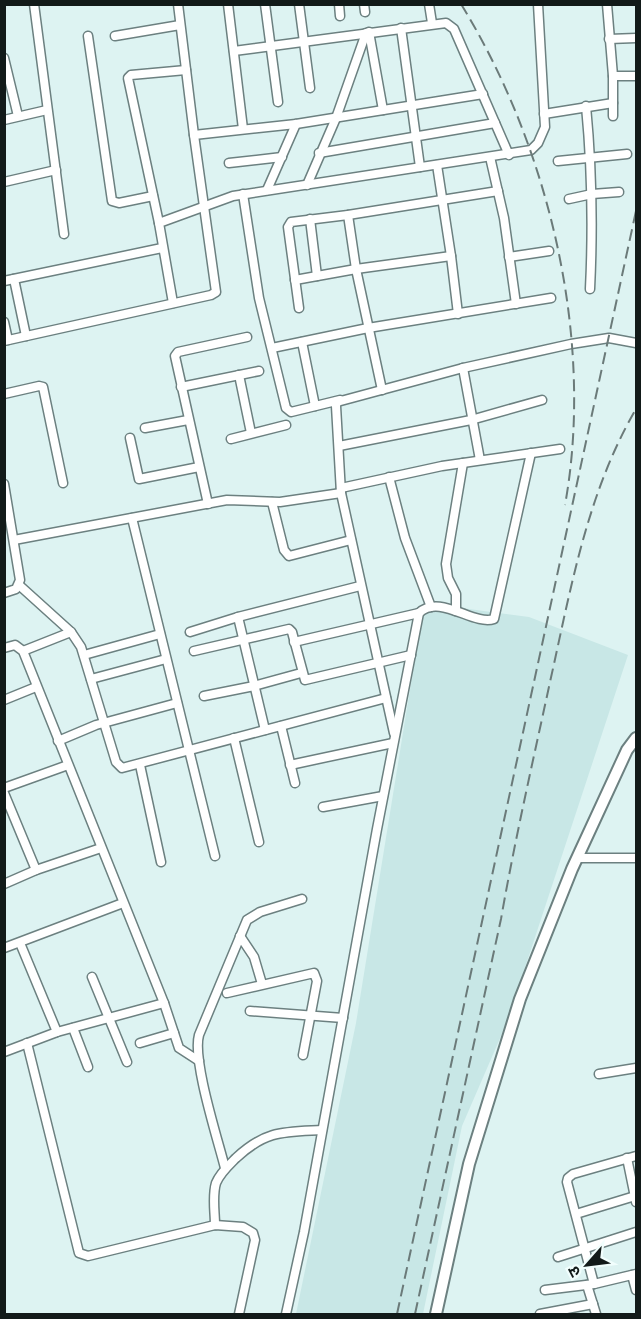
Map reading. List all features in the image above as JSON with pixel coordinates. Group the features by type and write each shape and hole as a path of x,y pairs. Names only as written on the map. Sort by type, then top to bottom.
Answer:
{"street":[{"path":"34,4 64,234"},
{"path":"4,322 6,340 211,295 216,292 178,4"},
{"path":"228,4 243,129"},
{"path":"265,4 278,102"},
{"path":"299,4 310,88"},
{"path":"339,4 340,16"},
{"path":"429,4 432,23"},
{"path":"159,223 220,200 243,194 531,150 538,143 545,127 538,4"},
{"path":"607,4 613,76 613,116"},
{"path":"234,51 432,23 446,23 454,29 509,155"},
{"path":"115,36 180,25"},
{"path":"401,28 420,167"},
{"path":"368,32 383,111"},
{"path":"307,185 336,118 368,32"},
{"path":"88,36 112,201 119,203 153,196"},
{"path":"609,39 636,38"},
{"path":"4,58 18,117"},
{"path":"173,303 159,223 128,78 134,75 186,70"},
{"path":"613,76 636,76"},
{"path":"194,135 296,124 483,94"},
{"path":"544,114 613,103"},
{"path":"586,106 592,194 590,289"},
{"path":"4,120 47,110"},
{"path":"320,153 495,123"},
{"path":"267,190 296,124"},
{"path":"558,161 627,154"},
{"path":"229,163 282,157"},
{"path":"490,157 498,191 516,304"},
{"path":"437,165 458,314"},
{"path":"4,182 57,170"},
{"path":"299,308 288,227 291,222 498,191"},
{"path":"569,199 619,192"},
{"path":"243,194 259,298 288,411 382,390 463,368 598,339 636,343"},
{"path":"348,215 356,269 382,390"},
{"path":"310,219 317,276"},
{"path":"4,281 162,248"},
{"path":"509,257 549,251"},
{"path":"295,280 451,256"},
{"path":"14,279 26,336"},
{"path":"272,348 368,328 551,298"},
{"path":"208,504 175,356 178,352 247,337"},
{"path":"302,342 315,406"},
{"path":"463,368 480,460"},
{"path":"181,387 259,371"},
{"path":"239,375 251,433"},
{"path":"4,394 43,387 63,483"},
{"path":"340,400 336,406 341,491 394,740"},
{"path":"339,446 471,420 542,400"},
{"path":"145,428 189,420"},
{"path":"231,439 286,424"},
{"path":"130,438 139,479 199,467"},
{"path":"14,540 235,499 288,501 341,491 389,477 480,460 561,449"},
{"path":"294,642 419,613 431,607 492,621 496,616 531,453"},
{"path":"456,611 457,597 448,578 446,564 463,463"},
{"path":"389,477 405,538 431,607"},
{"path":"4,484 20,585 70,632 81,647 118,766 122,768 140,765 386,698"},
{"path":"272,502 284,550 290,556 351,540"},
{"path":"132,518 215,856"},
{"path":"4,593 20,585"},
{"path":"190,632 238,617 360,586"},
{"path":"286,1314 304,1232 383,796 419,613"},
{"path":"238,617 265,730"},
{"path":"194,651 289,629 305,680 411,655"},
{"path":"23,651 70,632"},
{"path":"84,655 160,634"},
{"path":"4,648 15,645 23,651 164,1003 179,1048 199,1061"},
{"path":"92,679 166,659"},
{"path":"204,696 302,673"},
{"path":"4,700 36,687"},
{"path":"58,741 104,723 177,703"},
{"path":"281,726 295,783"},
{"path":"234,738 259,842"},
{"path":"436,1314 472,1154 520,999 577,858 627,750 636,738"},
{"path":"290,765 394,740"},
{"path":"36,870 4,791 68,765"},
{"path":"140,765 161,862"},
{"path":"323,807 383,796"},
{"path":"4,884 36,870 101,848"},
{"path":"577,858 636,858"},
{"path":"225,1168 199,1061 197,1043 201,1029 247,920 254,914 302,899"},
{"path":"4,948 123,903"},
{"path":"240,936 254,957 262,984"},
{"path":"20,943 57,1032"},
{"path":"227,993 315,973 317,981 303,1055"},
{"path":"92,977 127,1062"},
{"path":"4,1052 57,1032 164,1003"},
{"path":"250,1011 343,1018"},
{"path":"73,1028 88,1067"},
{"path":"140,1043 174,1033"},
{"path":"27,1043 79,1253 88,1256 215,1225 249,1229 255,1240 239,1314"},
{"path":"599,1074 636,1068"},
{"path":"215,1225 216,1183 225,1168 243,1152 257,1141 272,1134 322,1130"},
{"path":"576,1214 636,1199 632,1157 573,1174 568,1178 576,1214 586,1249 596,1314"},
{"path":"558,1257 636,1232"},
{"path":"544,1290 591,1285 634,1275 636,1290"},
{"path":"540,1314 558,1313 593,1304"}],"shaded area":[{"path":"424,603 529,617 628,655 517,992 501,1036 462,1126 423,1314 296,1314 356,1023"}],"railway":[{"path":"461,4 492,60 519,119 540,182 557,246 568,311 574,377 573,442 565,505"},
{"path":"397,1314 636,211"},
{"path":"415,1314 501,919 524,800 582,542 605,474 636,409"}]}
